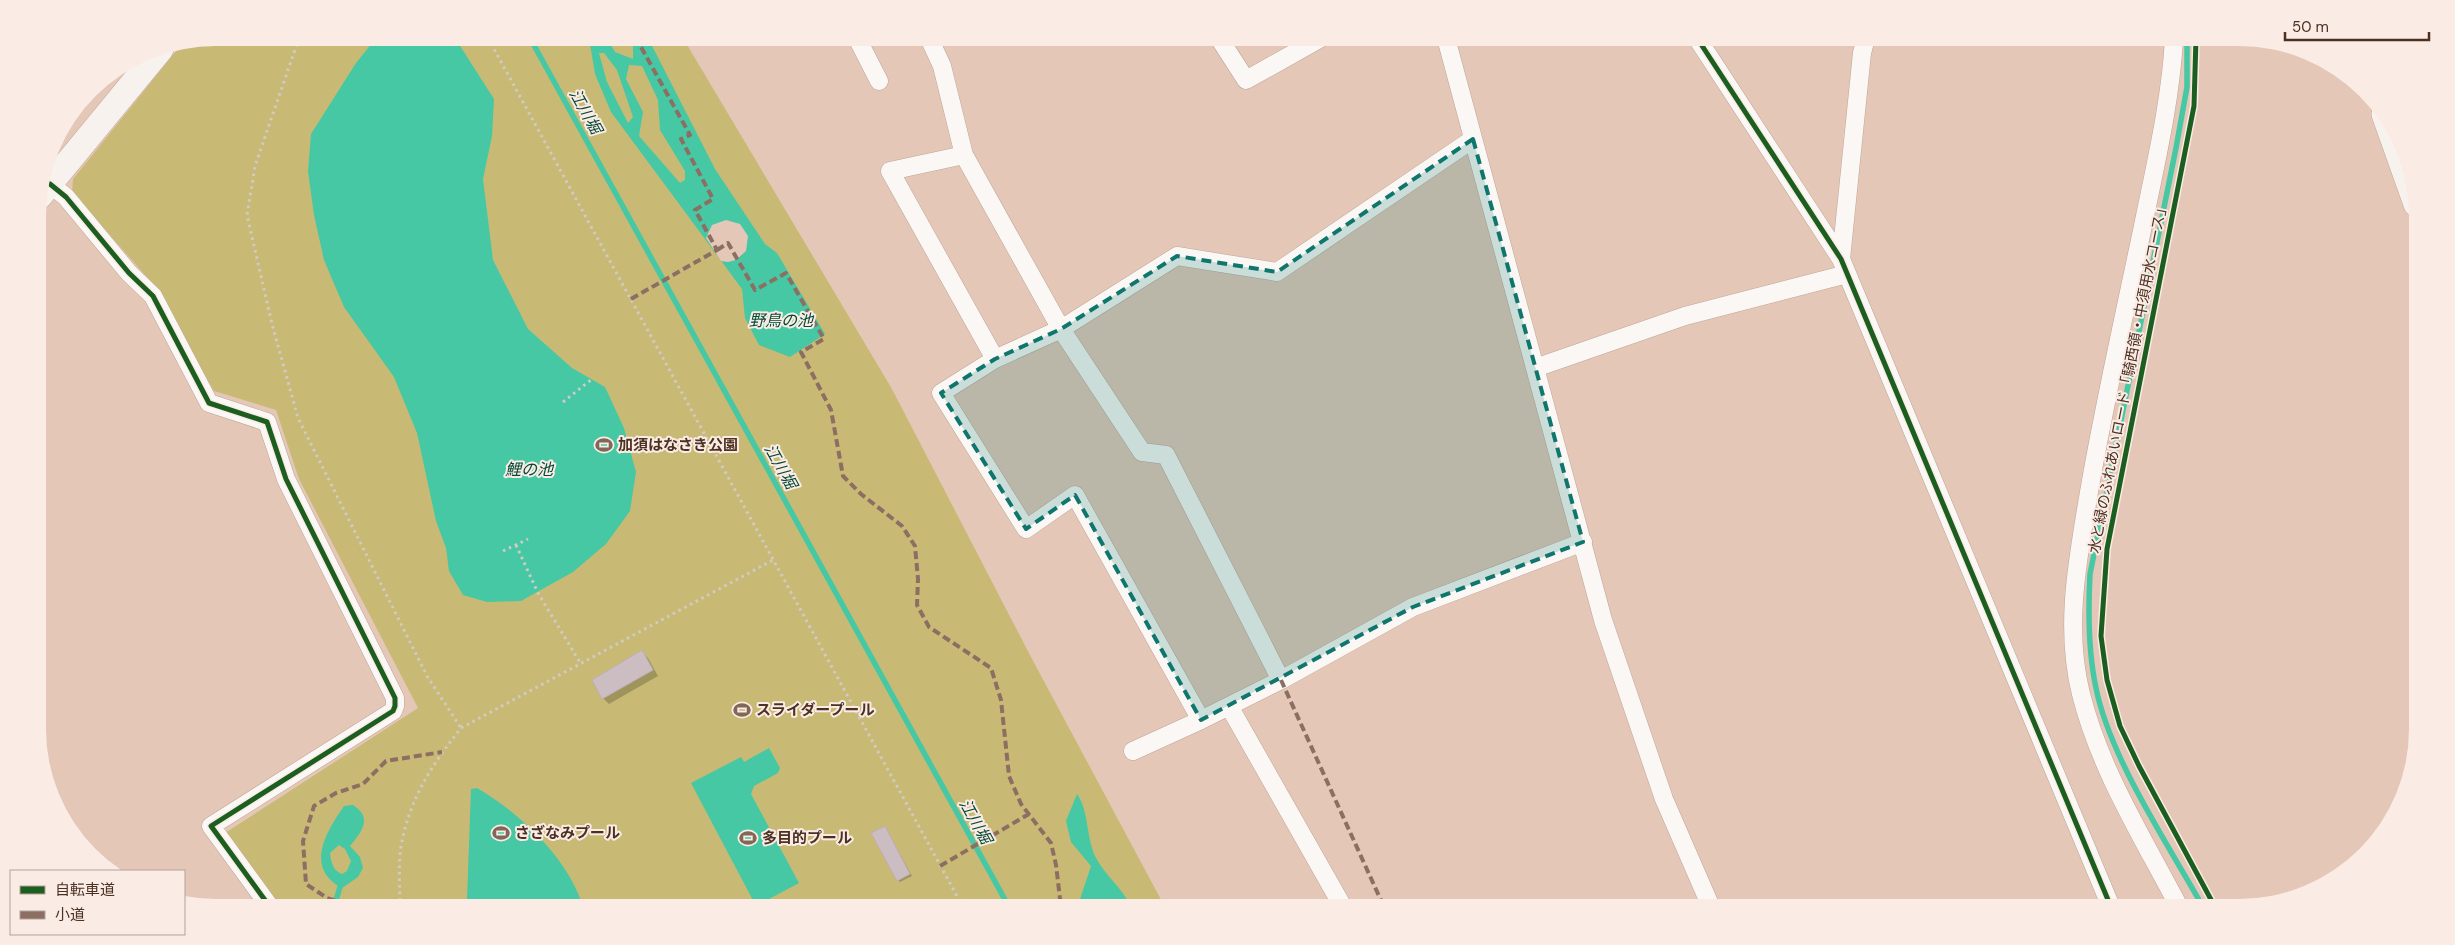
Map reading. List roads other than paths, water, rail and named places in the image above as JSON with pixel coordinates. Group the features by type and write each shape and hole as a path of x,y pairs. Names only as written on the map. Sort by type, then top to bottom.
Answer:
{"street":[{"path":"1224,46 1246,80 1306,46"},
{"path":"1448,46 1603,620 1664,799 1707,898"},
{"path":"1702,46 1844,266 2107,898"},
{"path":"1844,266 1864,46"},
{"path":"2173,46 2161,139 2094,464 2074,593 2075,654 2081,692 2090,725 2109,774 2174,898"},
{"path":"866,47 879,81"},
{"path":"933,47 942,66 964,155 1060,329 1142,452 1166,455 1281,680"},
{"path":"50,184 152,59"},
{"path":"1200,720 1075,495 1026,529 942,393 995,359 1060,329 1177,256 1277,272 1473,139"},
{"path":"964,155 890,172 995,359"},
{"path":"49,191 66,197 129,273 153,296 209,403 267,422 286,479 395,698 396,706 393,711 211,826 264,899"},
{"path":"1535,368 1685,316 1844,266"},
{"path":"1133,750 1200,720 1281,680 1413,607 1583,542"},
{"path":"1229,706 1338,898"}],"water":[{"name":"鯉の池","path":"369,47 461,47 494,99 492,136 483,179 493,260 528,329 572,368 605,387 624,428 636,472 630,511 606,544 573,572 521,601 487,602 463,595 449,571 446,548 436,521 417,433 394,377 344,307 324,260 314,215 308,171 311,134 356,63"},
{"name":"野鳥の池","path":"590,47 612,47 615,52 633,59 633,47 652,47 715,169 765,244 777,253 825,334 790,357 759,345 745,318 742,289 611,112 595,74","holes":["599,53 604,53 617,70 633,117 628,123 607,82","629,65 642,66 658,100 660,130 685,171 685,180 680,183 639,136 643,112 626,79"]},
{"name":"多目的プール","path":"769,748 780,768 778,773 754,786 751,794 799,883 770,899 752,899 691,783 741,757 744,762"},
{"name":"さざなみプール","path":"477,788 510,810 541,839 567,872 580,899 467,899 471,789"},
{"path":"1077,794 1084,808 1095,856 1127,899 1080,899 1091,866 1071,842 1066,821"},
{"path":"353,805 363,815 364,825 350,846 360,857 363,868 358,877 342,888 330,880 321,860 325,838 344,806","holes":["339,845 345,849 351,861 347,871 342,874 339,873 332,863 330,853"]}],"waterway":[{"path":"2187,46 2187,87 2090,574 2089,617 2091,660 2103,715 2114,743 2142,800 2198,898"},
{"name":"江川堀","path":"535,47 1004,899"},
{"path":"336,899 340,887"}],"place":[{"name":"加須はなさき公園","path":"604,445"},
{"name":"スライダープール","path":"742,710"},
{"name":"さざなみプール","path":"501,833"},
{"name":"多目的プール","path":"748,838"}]}
